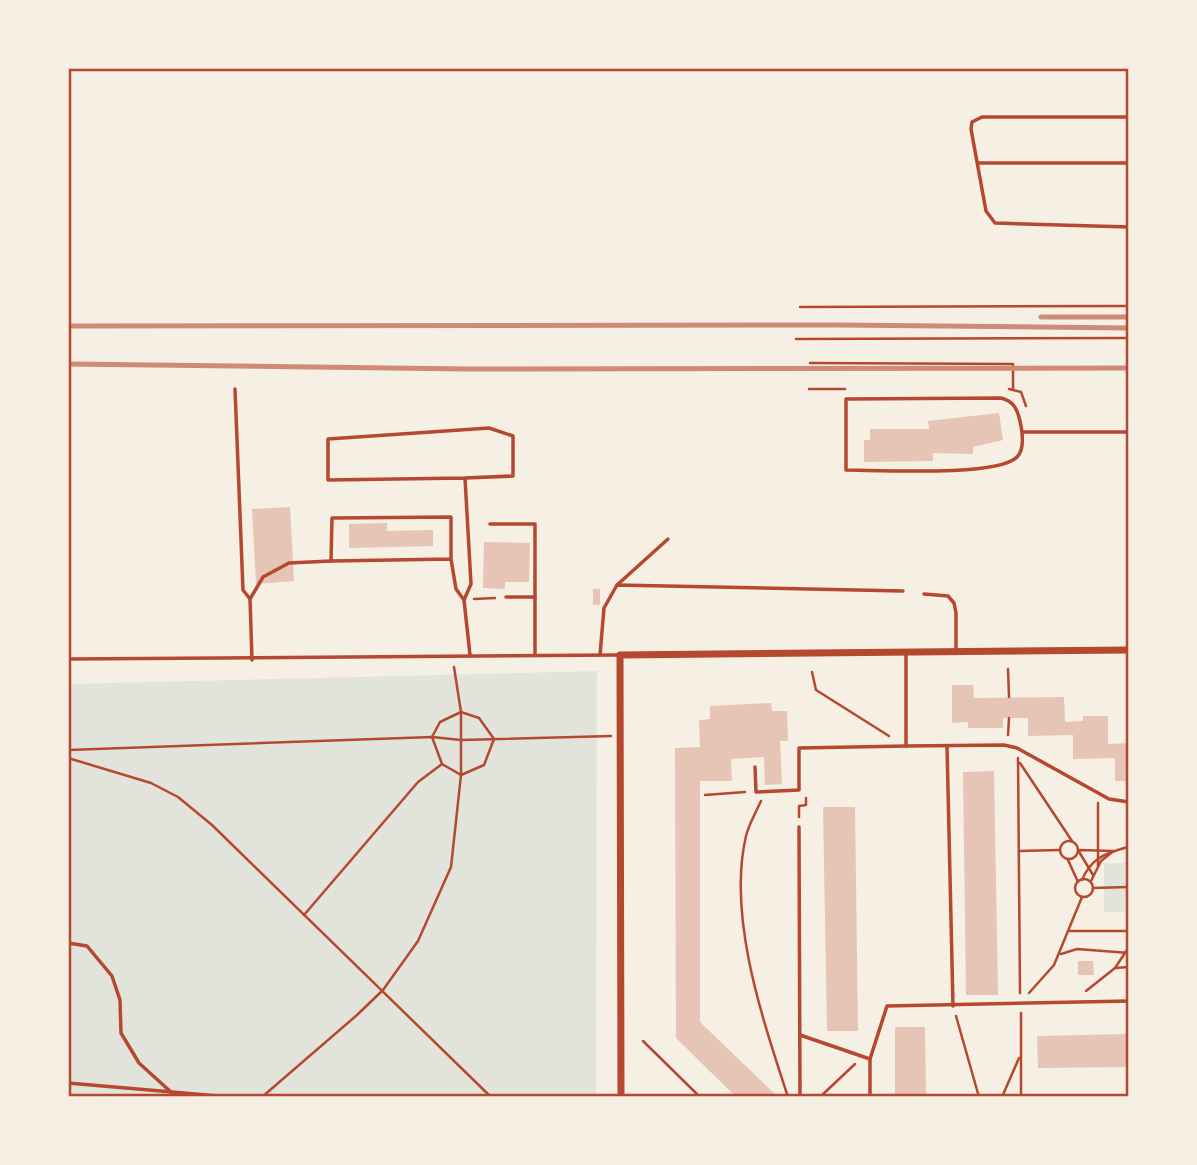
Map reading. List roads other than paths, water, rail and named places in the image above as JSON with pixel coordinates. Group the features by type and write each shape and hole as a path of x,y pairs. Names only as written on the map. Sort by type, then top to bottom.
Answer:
{"street":[{"path":"621,1097 620,655 1129,650"}],"lane":[{"path":"1129,117 976,118 971,129 986,211 995,223 1129,227"},
{"path":"978,163 1129,163"},
{"path":"235,389 243,590 250,599"},
{"path":"1001,398 1010,400 1017,409 1023,432 1017,458 961,471 846,470 846,399 1001,398"},
{"path":"489,428 513,436 513,476 464,478 328,480 328,439 489,428"},
{"path":"1023,432 1129,432"},
{"path":"464,478 471,584 464,600"},
{"path":"331,561 332,518 451,517 451,559 456,589 464,600 470,655"},
{"path":"490,524 535,524 535,653"},
{"path":"600,655 604,608 617,585 668,539"},
{"path":"252,660 250,599 263,577 289,563 451,559"},
{"path":"617,585 903,591"},
{"path":"924,594 948,596 954,603 956,652"},
{"path":"506,597 535,597"},
{"path":"906,652 906,746"},
{"path":"68,659 252,660 535,653 620,655"},
{"path":"755,767 756,792 799,790 799,748 1004,745 1017,748 1109,799 1129,802"},
{"path":"947,746 953,1006"},
{"path":"799,827 800,1097"},
{"path":"68,943 87,946 112,976 120,1000 121,1033 139,1063 172,1093"},
{"path":"870,1097 870,1059 887,1006 1129,1001"},
{"path":"800,1035 870,1059"},
{"path":"68,1083 230,1097"}],"railway":[{"path":"1041,317 1129,317"},
{"path":"68,326 839,325 1129,328"},
{"path":"68,364 467,369 1129,368"}]}
